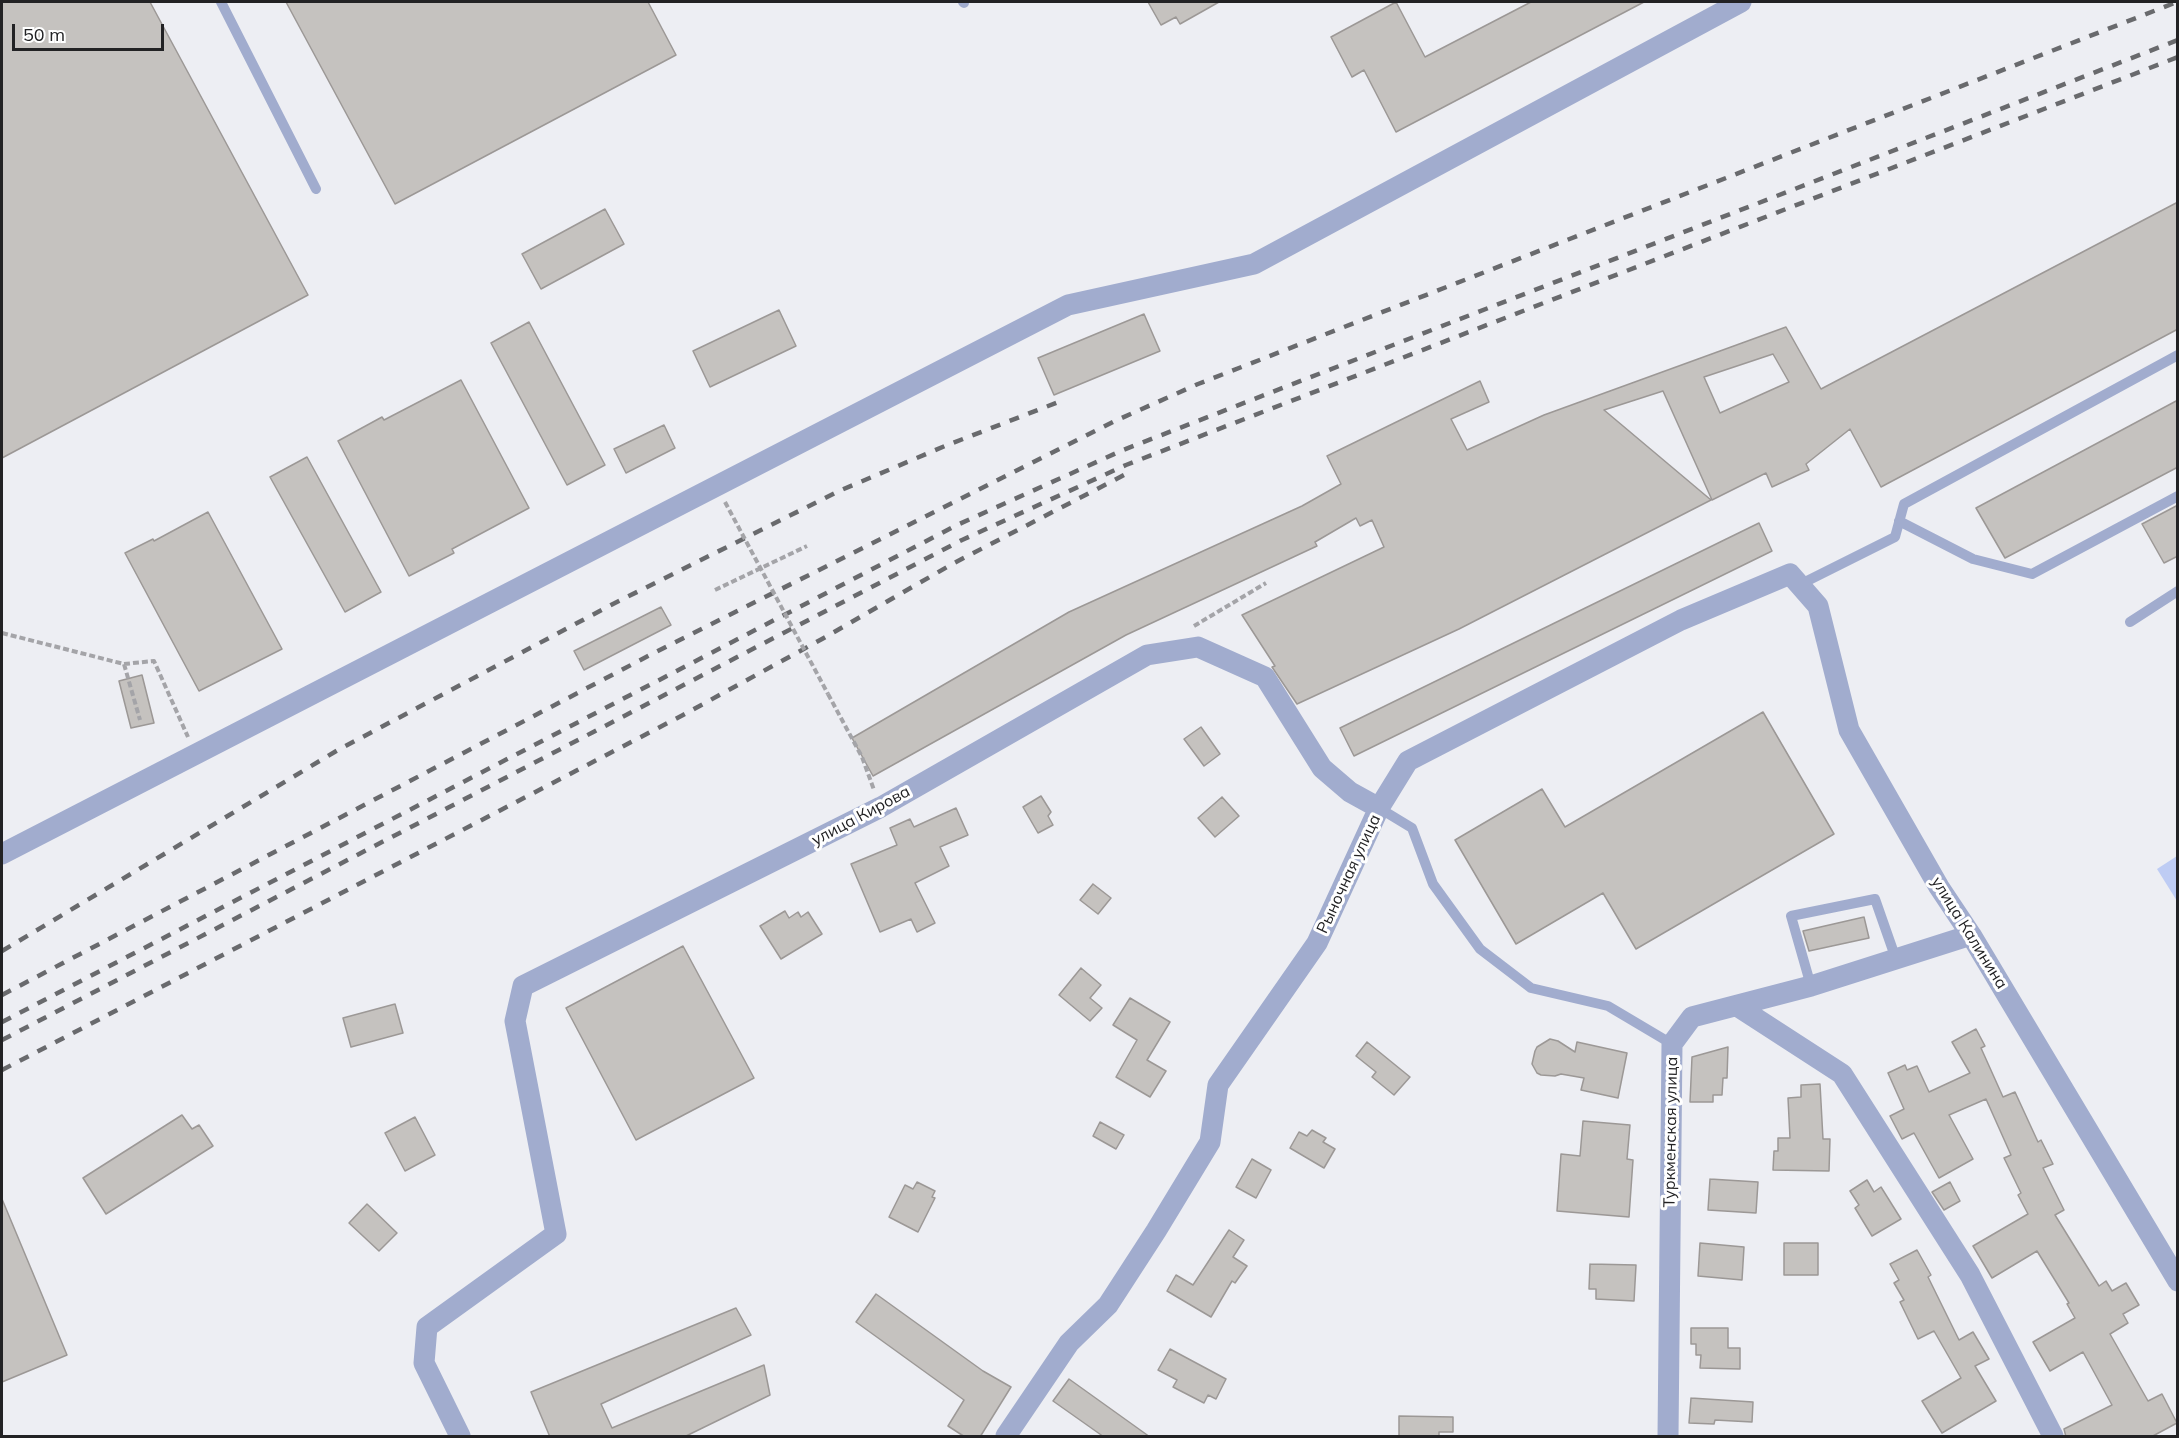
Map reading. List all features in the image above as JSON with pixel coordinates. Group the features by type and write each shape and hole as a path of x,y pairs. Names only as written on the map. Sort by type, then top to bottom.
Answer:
{"street":[{"path":"2,854 1068,305 1254,264 1741,2"},
{"name":"Рыночная улица","path":"1006,1437 1069,1343 1108,1305 1209,1142 1218,1085 1317,944 1379,808 1408,761 1681,620 1794,579"},
{"name":"улица Калинина","path":"1794,579 1818,606 1849,730 1939,887 2171,1257 2178,1281"},
{"name":"улица Кирова","path":"460,1437 424,1363 427,1327 556,1234 515,1021 523,986 881,807 1147,655 1198,647 1265,677 1322,768 1350,792 1379,808"},
{"name":"Туркменская улица","path":"1668,1437 1672,1044 1692,1017 1811,986 1971,935"},
{"path":"1737,1006 1842,1074 1970,1275 2053,1437"}],"lane":[{"path":"221,2 316,189"},
{"path":"1794,579 1895,537 1904,504 2178,356"},
{"path":"1899,521 1973,559 2032,574 2178,495"},
{"path":"2130,622 2178,591"},
{"path":"1379,808 1412,828 1433,884 1480,949 1530,988 1608,1006 1672,1044"},
{"path":"1811,986 1791,916 1875,899 1896,959"}],"path":[{"path":"725,502 862,757 881,807"},
{"path":"715,590 807,546"},
{"path":"1187,631 1266,583"},
{"path":"2,633 124,664 154,661 196,754"},
{"path":"124,664 140,720"}],"shaded area":[{"path":"2177,856 2177,901 2157,869"}],"building":[{"path":"2,2 150,2 308,295 2,458"},
{"path":"286,2 648,2 676,55 395,204"},
{"path":"1148,2 1219,2 1180,24 1176,17 1161,25"},
{"path":"1396,2 1425,57 1531,2 1644,2 1396,132 1364,70 1352,77 1331,37"},
{"path":"2178,202 2178,329 1881,487 1850,429 1806,464 1809,470 1772,487 1766,473 1712,500 1663,391 1604,410 1711,500 1459,629 1297,704 1272,667 1275,666 1242,615 1384,547 1372,520 1360,526 1356,518 1315,542 1317,546 1126,635 873,776 852,738 1069,612 1302,506 1341,484 1327,456 1480,381 1489,402 1451,419 1467,450 1544,415 1786,327 1821,389","holes":["1773,354 1789,382 1720,413 1704,377"]},
{"path":"605,209 624,244 541,289 522,254"},
{"path":"779,310 796,346 710,387 693,351"},
{"path":"1144,314 1160,351 1054,395 1038,358"},
{"path":"529,322 605,465 567,485 491,343"},
{"path":"461,380 529,508 452,549 454,553 409,576 338,441 382,417 384,420"},
{"path":"2178,400 2178,467 2005,558 1976,508"},
{"path":"664,425 675,448 626,473 614,449"},
{"path":"307,457 381,592 345,612 270,477"},
{"path":"2178,505 2178,556 2164,563 2142,524"},
{"path":"208,512 282,649 199,691 125,553 153,539 154,541"},
{"path":"1759,523 1772,551 1354,756 1340,728"},
{"path":"661,607 671,625 584,670 574,651"},
{"path":"142,675 154,723 131,728 119,681"},
{"path":"1763,712 1834,834 1636,949 1603,893 1516,944 1455,840 1542,789 1565,827"},
{"path":"1201,727 1220,754 1204,766 1184,739"},
{"path":"1041,796 1051,812 1048,816 1053,825 1038,833 1023,807"},
{"path":"1222,797 1239,816 1215,837 1198,818"},
{"path":"956,808 968,835 940,847 949,866 915,883 935,923 917,932 911,919 880,932 851,864 897,845 890,828 910,819 914,827"},
{"path":"1093,884 1111,898 1098,914 1080,900"},
{"path":"785,911 789,918 798,912 801,917 808,912 822,934 781,959 760,926"},
{"path":"1864,917 1869,938 1809,951 1803,931"},
{"path":"683,946 754,1078 636,1140 566,1008"},
{"path":"1081,968 1101,985 1090,998 1102,1008 1090,1021 1059,995"},
{"path":"1130,998 1170,1022 1147,1060 1166,1071 1150,1097 1116,1077 1137,1040 1113,1025"},
{"path":"395,1004 403,1033 351,1047 343,1018"},
{"path":"1976,1029 1985,1046 1981,1048 2003,1097 2015,1092 2038,1142 2041,1140 2053,1164 2043,1168 2064,1210 2055,1215 2099,1286 2106,1281 2112,1291 2126,1283 2139,1305 2123,1314 2128,1323 2110,1334 2148,1401 2162,1394 2177,1423 2151,1437 2066,1437 2064,1429 2112,1405 2083,1352 2050,1371 2033,1342 2075,1318 2067,1304 2069,1303 2037,1251 1992,1278 1973,1246 2028,1214 2018,1195 2021,1193 2004,1158 2011,1155 1986,1099 1949,1115 1973,1159 1939,1178 1914,1133 1902,1139 1890,1116 1904,1109 1888,1073 1905,1065 1907,1070 1917,1066 1929,1092 1970,1073 1952,1042"},
{"path":"1550,1039 1558,1041 1575,1052 1577,1042 1627,1053 1618,1098 1581,1090 1584,1078 1537,1073 1532,1064 1535,1051 1537,1047"},
{"path":"1367,1042 1410,1077 1394,1095 1372,1077 1376,1072 1356,1056"},
{"path":"1728,1047 1727,1078 1723,1078 1722,1095 1713,1095 1713,1102 1690,1102 1692,1057"},
{"path":"1820,1084 1823,1139 1830,1139 1829,1171 1773,1170 1774,1151 1778,1151 1778,1138 1790,1138 1788,1098 1801,1097 1801,1085"},
{"path":"182,1115 192,1129 199,1125 213,1146 106,1214 83,1178"},
{"path":"415,1117 435,1155 405,1171 385,1133"},
{"path":"1583,1121 1630,1125 1627,1159 1633,1160 1629,1217 1557,1211 1561,1154 1580,1156"},
{"path":"1100,1122 1124,1135 1116,1149 1093,1136"},
{"path":"1312,1130 1326,1138 1323,1142 1335,1149 1324,1168 1290,1148 1299,1132 1307,1136"},
{"path":"1252,1159 1271,1170 1256,1198 1236,1187"},
{"path":"1710,1179 1758,1182 1756,1213 1708,1210"},
{"path":"1867,1180 1874,1192 1881,1187 1901,1219 1872,1236 1855,1208 1859,1205 1850,1191"},
{"path":"917,1182 935,1191 932,1197 935,1198 918,1232 889,1217 905,1185 913,1189"},
{"path":"1950,1182 1960,1201 1944,1210 1932,1192"},
{"path":"2,1199 67,1355 2,1382"},
{"path":"367,1204 397,1233 379,1251 349,1223"},
{"path":"1229,1230 1244,1240 1233,1257 1247,1266 1235,1283 1232,1281 1211,1317 1167,1291 1176,1275 1193,1285"},
{"path":"1700,1243 1744,1247 1742,1280 1698,1276"},
{"path":"1784,1243 1818,1243 1818,1275 1784,1275"},
{"path":"1917,1250 1931,1275 1928,1277 1959,1340 1973,1332 1989,1359 1975,1366 1996,1401 1942,1433 1922,1401 1961,1378 1934,1331 1918,1339 1900,1302 1904,1300 1894,1283 1899,1280 1890,1264"},
{"path":"1590,1264 1636,1265 1634,1301 1596,1299 1596,1289 1589,1289"},
{"path":"876,1294 983,1371 1011,1387 980,1437 965,1437 948,1426 964,1400 856,1322"},
{"path":"736,1308 751,1335 601,1404 612,1428 764,1365 770,1395 684,1437 550,1437 531,1392"},
{"path":"1691,1328 1728,1328 1728,1348 1740,1348 1740,1369 1700,1368 1701,1355 1696,1355 1696,1344 1691,1344"},
{"path":"1170,1349 1226,1379 1216,1399 1208,1395 1204,1403 1173,1387 1177,1380 1158,1370"},
{"path":"1069,1379 1150,1437 1104,1437 1053,1401"},
{"path":"1691,1398 1753,1402 1752,1422 1715,1420 1714,1424 1689,1423"},
{"path":"1399,1416 1453,1417 1453,1432 1439,1432 1439,1437 1399,1437"}],"railway":[{"path":"2,995 650,655 1115,421 1198,384 2177,2"},
{"path":"2,1022 957,525 1123,450 2178,40"},
{"path":"2,1040 962,540 1126,465 2178,57"},
{"path":"2,951 338,750 613,604 839,491 945,446 1061,401"},
{"path":"2,1070 683,715 954,563 1128,473"}]}
